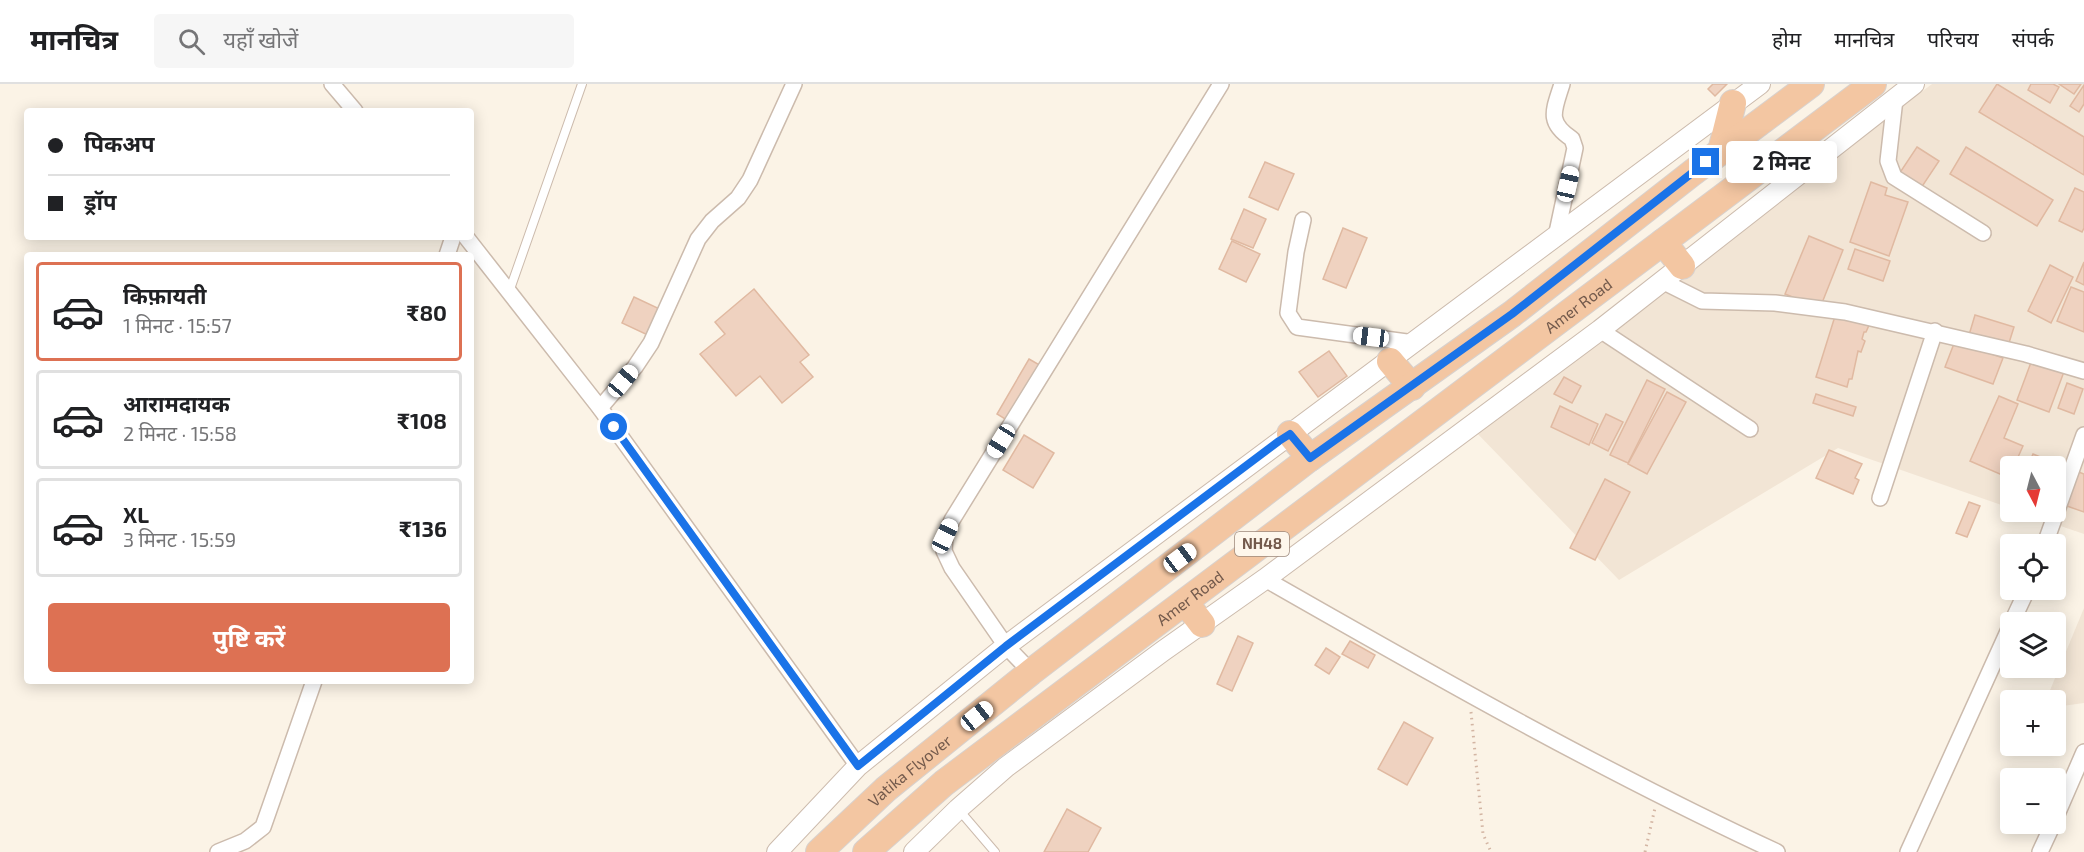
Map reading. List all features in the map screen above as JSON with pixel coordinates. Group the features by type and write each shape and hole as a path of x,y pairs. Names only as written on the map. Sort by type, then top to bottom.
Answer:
{"highway":[{"name":"NH48","path":"1031,672 1310,458 1512,314 1811,84"},
{"name":"NH48","path":"1663,242 1873,84"},
{"path":"1721,151 1733,103"},
{"path":"1663,242 1682,266"},
{"name":"Amer Road","path":"866,852 944,783 1663,242"},
{"path":"1390,361 1412,387"},
{"path":"1290,434 1310,458"},
{"path":"1185,602 1202,624"},
{"name":"Vatika Flyover","path":"819,852 886,789 1031,672"}],"street":[{"path":"332,84 352,108"},
{"path":"600,408 635,367 651,343 698,239 712,221 738,198 750,180 794,84"},
{"path":"1031,672 1006,646 952,568 944,551 945,536 964,500 1221,84"},
{"path":"1556,237 1575,148 1572,139 1560,131 1556,124 1554,111 1562,84"},
{"path":"777,852 858,766 1006,646 1760,84"},
{"path":"914,852 1006,767 1265,579 1600,330 1914,84"},
{"path":"1895,99 1888,162 1894,177 1983,233"},
{"path":"1304,220 1296,252 1288,313 1297,327 1414,343"},
{"path":"468,240 600,408 858,766"},
{"path":"1662,281 1702,301 1775,303 1845,312 1935,331 2084,371"},
{"path":"1600,330 1750,429"},
{"path":"1880,498 1935,331"},
{"path":"2049,534 2084,435"},
{"path":"1265,579 1407,660 1658,795 1777,852"},
{"path":"1908,852 2000,649"},
{"path":"218,852 245,841 263,827 313,684"},
{"path":"2066,794 2084,752"},
{"path":"2040,852 2048,834"}],"lane":[{"path":"509,292 582,84"},
{"path":"958,809 995,852"}],"path":[{"path":"1470,694 1484,834 1491,852"},
{"path":"1645,852 1658,795"}],"shaded area":[{"path":"1932,84 2084,84 2084,534 2049,522 2066,522 2066,456 2000,456 2000,505 1838,448 1619,580 1473,429"},
{"path":"2084,608 2084,703 2066,705 2066,690 2050,690 2055,678 2066,678 2066,652"}],"building":[{"path":"1713,84 1727,84 1715,96 1708,89"},
{"path":"1997,84 2084,137 2084,175 1979,112"},
{"path":"2031,84 2053,84 2059,87 2050,103 2028,90"},
{"path":"2059,84 2081,84 2074,94"},
{"path":"2084,85 2084,104 2079,112 2070,106"},
{"path":"1917,147 1939,161 1919,191 1897,177"},
{"path":"1966,147 2053,200 2037,226 1950,174"},
{"path":"1265,162 1294,174 1278,210 1249,197"},
{"path":"1871,182 1887,188 1885,195 1908,202 1889,256 1850,242"},
{"path":"2075,188 2084,192 2082,232 2059,221"},
{"path":"1244,209 1266,219 1253,248 1231,239"},
{"path":"1343,228 1367,238 1346,288 1323,279"},
{"path":"1809,236 1843,250 1820,308 1785,294"},
{"path":"1232,241 1260,254 1246,282 1219,269"},
{"path":"1855,249 1890,261 1883,281 1848,269"},
{"path":"2084,262 2084,285 2076,281"},
{"path":"2050,265 2073,277 2051,323 2028,311"},
{"path":"2071,287 2084,292 2084,332 2057,321"},
{"path":"754,289 809,355 800,362 813,377 782,403 760,376 736,396 700,354 725,334 715,322"},
{"path":"634,297 664,311 652,337 622,323"},
{"path":"1836,313 1870,323 1864,332 1862,339 1865,341 1861,352 1858,351 1852,379 1849,379 1847,387 1816,377"},
{"path":"1975,315 2014,327 2008,346 1969,335"},
{"path":"1955,341 2003,358 1993,384 1945,367"},
{"path":"1329,351 1347,376 1318,397 1299,372"},
{"path":"2033,357 2065,369 2049,412 2017,400"},
{"path":"1029,359 1043,367 1010,422 997,414"},
{"path":"1564,377 1581,386 1572,403 1554,394"},
{"path":"1647,380 1665,389 1628,463 1610,455"},
{"path":"2067,383 2083,389 2074,414 2058,408"},
{"path":"1667,392 1686,402 1647,474 1628,464"},
{"path":"1816,394 1856,407 1853,416 1813,403"},
{"path":"1999,396 2018,404 2004,438 2023,446 2018,456 2000,456 2000,474 1970,461"},
{"path":"1560,406 1598,424 1589,445 1551,427"},
{"path":"1606,414 1623,422 1608,451 1592,443"},
{"path":"1024,435 1054,453 1033,488 1003,470"},
{"path":"1829,450 1862,464 1855,478 1859,480 1853,494 1816,478"},
{"path":"2076,471 2084,474 2084,512 2066,506"},
{"path":"1605,479 1630,492 1595,560 1570,548"},
{"path":"1969,502 1980,506 1967,537 1956,533"},
{"path":"1238,636 1253,643 1232,691 1217,684"},
{"path":"1350,641 1375,655 1368,668 1342,654"},
{"path":"1326,648 1340,657 1329,674 1315,665"},
{"path":"1404,722 1433,738 1407,785 1378,769"},
{"path":"1067,809 1101,828 1088,852 1044,852"}],"route":[{"path":"614,427 858,766 1006,646 1279,441 1290,434 1310,458 1512,314 1706,162"}]}
